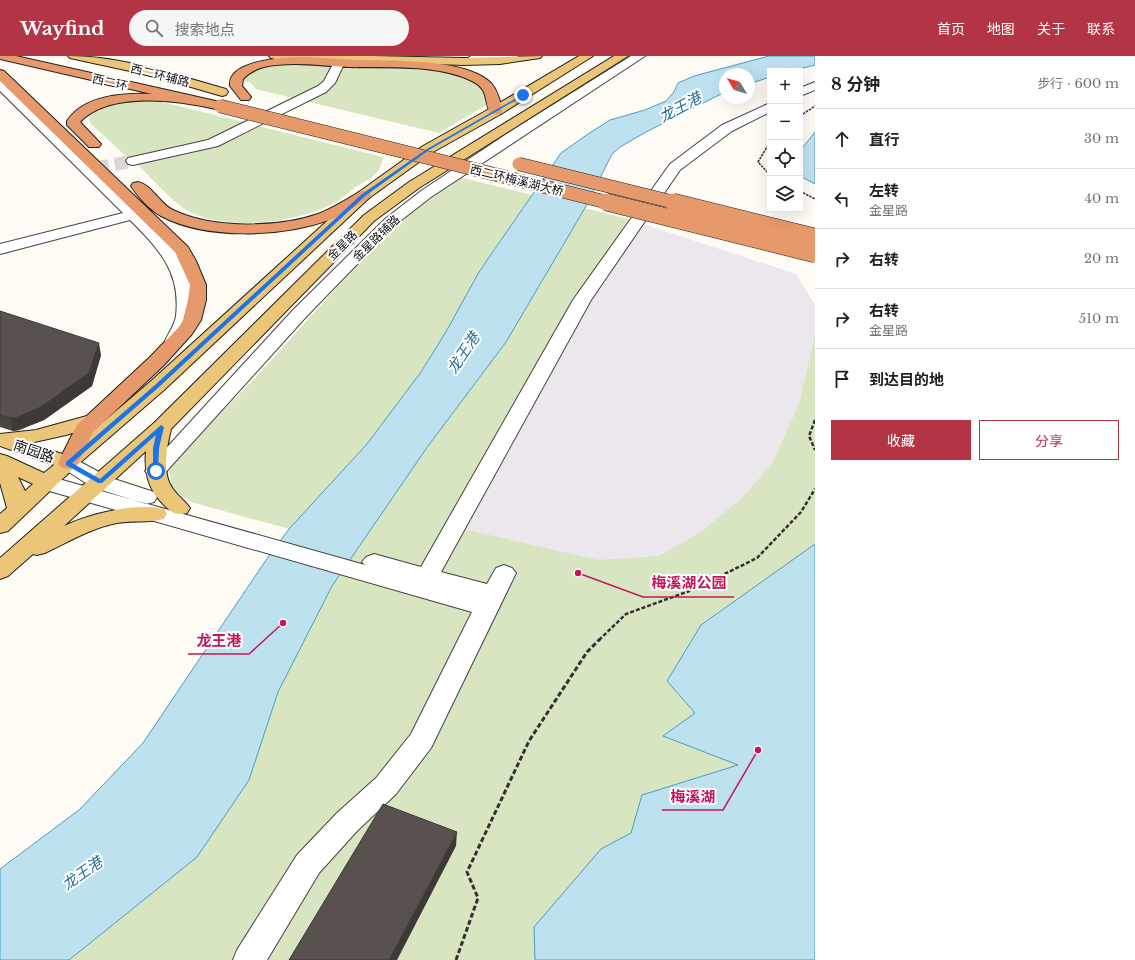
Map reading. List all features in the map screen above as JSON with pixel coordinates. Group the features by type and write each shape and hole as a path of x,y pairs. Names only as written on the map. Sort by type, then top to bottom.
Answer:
{"highway":[{"name":"西二环","path":"1,56 191,100 245,97"},
{"name":"西二环","path":"50,56 166,81 221,99"},
{"path":"306,112 245,97 237,91 235,84 238,76 247,69 260,65 286,61 454,70 478,79 486,86 493,94 496,111"},
{"path":"0,74 182,250 198,285 197,300 192,320 186,330 84,429 68,463"},
{"path":"106,156 74,126 73,121 83,110 104,102 133,98 191,100"},
{"name":"西二环梅溪湖大桥","path":"221,99 815,254"},
{"name":"西二环梅溪湖大桥","path":"422,140 815,237"},
{"path":"129,178 166,212 190,222 227,228 281,225 321,217 337,211 364,195"}],"main road":[{"name":"西二环辅路","path":"74,56 155,73 221,99"},
{"path":"275,56 433,62 484,61 536,56"},
{"name":"金星路","path":"0,526 68,463 157,386 364,195 428,149 496,111 587,56"},
{"name":"金星路","path":"6,566 161,427 369,218 414,185 622,56"},
{"path":"0,59 22,62"},
{"path":"0,440 16,440 55,433 94,420"},
{"path":"161,427 156,448 156,471 164,491 180,508"},
{"name":"南园路","path":"0,440 68,463"},
{"name":"南园路","path":"0,460 46,483"},
{"path":"0,469 5,473 16,492 18,510"},
{"path":"6,566 86,524 118,516 156,514"}],"street":[{"path":"133,161 194,149 229,136 322,90 329,83 343,59 465,59 512,56"},
{"name":"金星路辅路","path":"156,471 299,314 390,222 426,194 510,138 639,56"},
{"path":"0,84 92,169 133,216 160,241 171,254 180,274 184,288 185,317 171,346"},
{"path":"803,91 815,86"},
{"path":"422,582 582,300 675,167 727,128 767,108"},
{"path":"0,249 26,241 133,216"},
{"path":"68,463 93,488 156,514 216,526 422,582 495,592 421,741 386,786 347,822 308,864 249,960"},
{"path":"46,483 93,488 180,508 216,526"}],"path":[{"path":"803,114 815,106"},
{"path":"767,147 758,162 767,172"},
{"path":"803,192 815,199"},
{"path":"815,420 809,436 815,450"},
{"path":"456,960 478,898 467,872 529,741 586,652 626,614 692,590 757,558 801,512 815,489"}],"shaded area":[{"path":"628,219 796,274 815,305 815,420 784,501 165,960 454,527"}],"green space":[{"path":"286,64 333,66 320,86 296,99 256,89 250,82 244,82 242,80 251,72 256,70"},
{"path":"344,66 441,71 472,78 489,94 486,105 439,133 309,102 321,95 334,83"},
{"path":"140,100 158,101 248,123 193,146 129,159 90,123 89,118 94,113 113,104"},
{"path":"258,126 383,157 381,166 376,174 339,200 321,209 304,215 285,219 247,223 210,219 194,214 172,199 137,164 184,154 214,145 229,140"},
{"path":"459,177 532,195 479,272 447,330 421,372 367,444 289,529 191,502 172,489 169,469 195,439 255,378 370,251 413,211"},
{"path":"585,208 628,219 454,527 598,560 659,556 701,532 743,497 772,464 799,404 815,335 815,960 69,960 197,856 249,780 278,692 332,586 428,446 506,342"}],"water":[{"path":"769,56 815,56 815,65 803,68 767,68 767,78 755,82 755,68 724,68"},
{"path":"719,69 719,95 646,132 620,147 612,154 585,208 506,342 428,446 332,586 278,692 249,780 197,857 69,960 0,960 0,869 79,810 143,743 266,560 289,529 367,444 421,372 447,330 479,272 561,153 610,120 645,110 666,101 674,92 678,83 694,76"},
{"path":"815,132 815,184 803,178 803,147"},
{"path":"815,544 815,960 535,960 534,927 601,849 631,833 642,795 738,765 663,736 695,713 667,681 701,625"}],"building":[{"path":"0,311 99,343 89,373 41,407 16,418 0,415"},
{"path":"383,804 457,832 389,960 289,960"}],"tunnel":[{"path":"96,168 133,161"}],"place":[{"name":"梅溪湖公园","path":"578,573"},
{"name":"龙王港","path":"283,623"},
{"name":"梅溪湖","path":"758,750"}],"route":[{"path":"156,471 156,448 161,427 100,482 68,463 157,386 364,195 428,149 523,95"}]}
